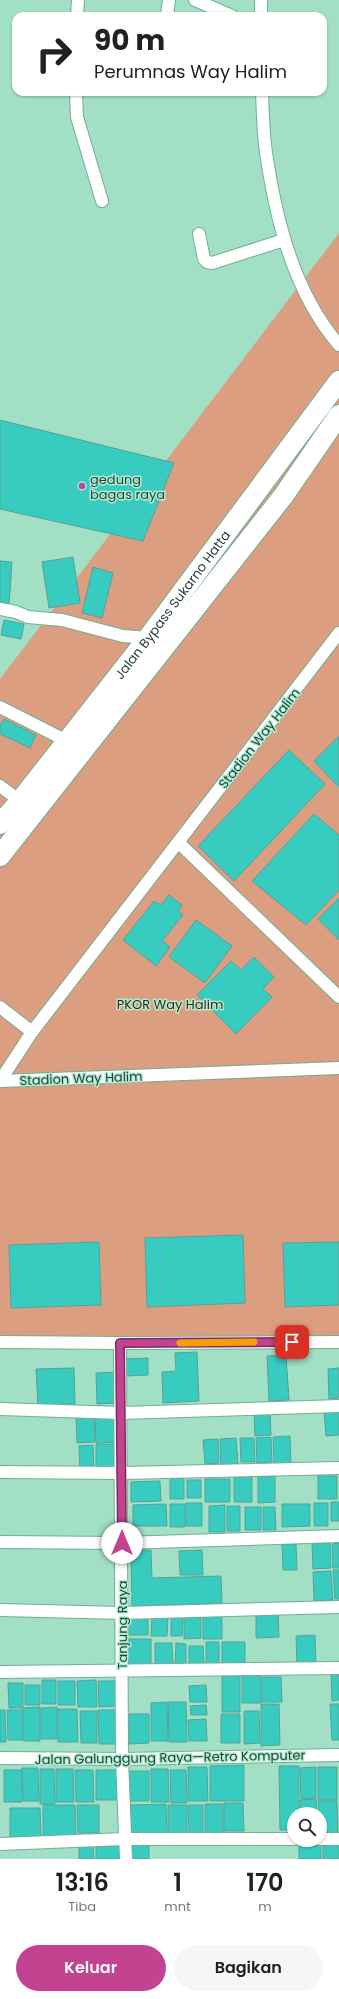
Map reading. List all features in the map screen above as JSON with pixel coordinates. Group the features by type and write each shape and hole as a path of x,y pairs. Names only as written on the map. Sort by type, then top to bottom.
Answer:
{"highway":[{"name":"Jalan Bypass Sukarno Hatta","path":"0,824 20,801 148,638 339,381"},
{"name":"Jalan Bypass Sukarno Hatta","path":"0,856 284,495 339,415"}],"street":[{"path":"77,12 78,0"},
{"path":"168,12 169,0"},
{"path":"195,0 223,12"},
{"path":"261,0 262,12"},
{"path":"76,96 77,117 102,201"},
{"path":"262,96 266,158 284,240 294,269 315,312 328,332 339,345"},
{"path":"200,234 204,259 212,263 284,240"},
{"path":"0,609 16,612 28,617 62,620 123,636 148,638"},
{"name":"Stadion Way Halim","path":"0,1081 32,1032 339,634"},
{"path":"0,707 67,741"},
{"path":"0,786 20,801"},
{"path":"178,842 339,997"},
{"path":"0,1007 32,1032"},
{"name":"Stadion Way Halim","path":"0,1081 339,1068"},
{"path":"0,1342 339,1342"},
{"name":"Tanjung Raya","path":"120,1343 123,1613 122,1759 126,1859"},
{"path":"0,1409 121,1413 339,1406"},
{"path":"0,1472 122,1473 339,1468"},
{"path":"0,1542 122,1543 339,1536"},
{"path":"0,1610 123,1613 339,1607"},
{"path":"0,1672 339,1668"},
{"name":"Jalan Galunggung Raya—Retro Komputer","path":"0,1758 122,1759 339,1755"},
{"path":"0,1844 125,1839 287,1839"},
{"path":"327,1839 339,1839"}],"green space":[{"name":"PKOR Way Halim","path":"339,233 339,1342 0,1347 0,679"}],"building":[{"name":"gedung bagas raya","path":"0,420 174,463 143,541 0,509"},
{"path":"73,557 80,603 49,608 42,562"},
{"path":"0,561 12,562 9,607 0,606"},
{"path":"93,567 113,573 102,618 82,613"},
{"path":"4,620 24,624 21,639 1,635"},
{"path":"4,719 36,735 30,748 0,734 0,726"},
{"path":"339,736 339,787 314,761"},
{"path":"289,750 325,784 234,881 198,846"},
{"path":"314,814 339,835 339,890 306,925 252,881"},
{"path":"169,895 182,905 178,911 183,915 162,941 170,947 156,966 123,940 154,901 161,905"},
{"path":"339,898 339,940 318,919"},
{"path":"196,920 232,946 205,983 169,957"},
{"path":"254,957 274,977 263,989 272,997 236,1034 197,995 231,961 241,970"},
{"path":"243,1235 245,1303 147,1307 145,1238"},
{"path":"99,1242 101,1305 11,1308 9,1245"},
{"path":"339,1242 339,1305 285,1307 283,1243"},
{"path":"197,1352 199,1401 163,1403 162,1372 176,1371 175,1353"},
{"path":"286,1355 289,1400 269,1401 267,1356"},
{"path":"148,1358 148,1375 125,1376 124,1359"},
{"path":"74,1368 75,1404 38,1405 36,1369"},
{"path":"339,1368 339,1398 329,1399 328,1369"},
{"path":"117,1372 118,1403 97,1404 96,1373"},
{"path":"339,1411 339,1435 326,1436 324,1412"},
{"path":"270,1413 271,1435 255,1436 254,1414"},
{"path":"94,1416 95,1442 77,1443 76,1417"},
{"path":"95,1417 118,1417 118,1442 96,1443"},
{"path":"290,1436 291,1465 274,1465 273,1437"},
{"path":"271,1437 272,1462 257,1463 256,1438"},
{"path":"236,1438 238,1464 221,1465 220,1439"},
{"path":"240,1438 254,1438 255,1462 241,1462"},
{"path":"218,1439 219,1463 205,1464 203,1440"},
{"path":"96,1444 119,1444 120,1470 96,1471"},
{"path":"93,1445 94,1470 80,1470 79,1446"},
{"path":"234,1476 252,1476 252,1502 234,1502"},
{"path":"258,1476 275,1476 275,1502 258,1503"},
{"path":"318,1476 337,1476 337,1499 318,1499"},
{"path":"170,1478 184,1478 184,1499 170,1499"},
{"path":"205,1479 230,1479 230,1502 205,1502"},
{"path":"187,1480 201,1480 201,1498 187,1498"},
{"path":"160,1481 161,1501 131,1502 131,1482"},
{"path":"331,1502 339,1502 339,1521 331,1521"},
{"path":"186,1503 202,1503 202,1526 186,1526"},
{"path":"314,1503 328,1503 328,1526 314,1526"},
{"path":"166,1504 167,1526 133,1526 133,1505"},
{"path":"170,1504 185,1504 185,1527 170,1527"},
{"path":"282,1504 310,1504 310,1526 282,1527"},
{"path":"225,1505 225,1532 209,1532 209,1506"},
{"path":"227,1506 240,1506 240,1531 227,1531"},
{"path":"245,1507 261,1507 261,1530 245,1530"},
{"path":"263,1507 275,1507 276,1530 263,1530"},
{"path":"330,1543 331,1568 313,1569 312,1544"},
{"path":"339,1543 339,1568 333,1568 332,1544"},
{"path":"296,1544 297,1570 283,1570 282,1545"},
{"path":"131,1550 151,1550 152,1578 221,1576 222,1603 132,1606"},
{"path":"202,1550 203,1575 180,1575 179,1551"},
{"path":"333,1570 339,1570 339,1599 335,1599"},
{"path":"331,1571 333,1600 314,1601 313,1572"},
{"path":"256,1612 278,1612 279,1637 256,1638"},
{"path":"184,1613 201,1613 201,1638 184,1639"},
{"path":"203,1613 222,1613 222,1639 203,1639"},
{"path":"171,1614 183,1614 182,1636 171,1636"},
{"path":"129,1616 148,1616 148,1635 129,1635"},
{"path":"152,1617 168,1617 167,1636 151,1636"},
{"path":"315,1635 316,1664 297,1665 296,1636"},
{"path":"127,1639 151,1639 151,1666 128,1666"},
{"path":"206,1642 219,1642 219,1666 206,1666"},
{"path":"222,1642 245,1642 245,1665 222,1665"},
{"path":"155,1643 172,1643 173,1666 155,1666"},
{"path":"176,1643 186,1644 186,1666 175,1665"},
{"path":"189,1646 203,1646 204,1666 189,1666"},
{"path":"331,1673 339,1673 339,1700 332,1701"},
{"path":"242,1675 261,1675 261,1703 242,1703"},
{"path":"222,1676 240,1676 240,1712 222,1712"},
{"path":"262,1677 281,1677 282,1702 262,1702"},
{"path":"42,1680 56,1680 56,1704 42,1704"},
{"path":"96,1680 97,1707 78,1707 77,1681"},
{"path":"58,1681 75,1681 75,1705 58,1705"},
{"path":"98,1681 118,1681 118,1706 99,1707"},
{"path":"8,1683 23,1683 23,1708 9,1708"},
{"path":"25,1685 40,1685 40,1705 25,1705"},
{"path":"206,1685 207,1702 190,1702 189,1686"},
{"path":"167,1702 168,1741 151,1741 151,1703"},
{"path":"168,1702 186,1702 187,1742 169,1742"},
{"path":"261,1704 279,1704 280,1745 261,1746"},
{"path":"330,1704 339,1704 339,1740 332,1740"},
{"path":"206,1705 207,1715 191,1715 190,1706"},
{"path":"40,1707 40,1741 23,1741 23,1708"},
{"path":"57,1707 57,1739 41,1739 41,1708"},
{"path":"58,1709 77,1709 78,1742 58,1742"},
{"path":"0,1710 5,1710 6,1742 0,1742"},
{"path":"7,1710 22,1710 22,1740 8,1740"},
{"path":"98,1710 119,1710 120,1744 99,1744"},
{"path":"80,1711 97,1711 97,1743 81,1743"},
{"path":"244,1711 259,1711 260,1743 244,1744"},
{"path":"129,1714 149,1714 149,1743 129,1744"},
{"path":"221,1714 240,1714 240,1743 221,1743"},
{"path":"206,1719 207,1741 189,1741 188,1720"},
{"path":"244,1765 244,1801 210,1801 210,1766"},
{"path":"279,1766 299,1766 299,1807 287,1807 287,1830 280,1830"},
{"path":"188,1767 207,1767 208,1801 188,1801"},
{"path":"316,1767 316,1798 301,1799 300,1768"},
{"path":"318,1767 337,1767 337,1800 318,1800"},
{"path":"22,1768 38,1768 39,1801 23,1801"},
{"path":"40,1769 54,1769 55,1804 40,1804"},
{"path":"56,1769 73,1769 74,1802 56,1802"},
{"path":"151,1769 168,1769 169,1802 151,1802"},
{"path":"4,1770 22,1770 22,1802 4,1802"},
{"path":"75,1770 93,1770 94,1802 76,1802"},
{"path":"96,1770 117,1770 118,1800 96,1800"},
{"path":"170,1770 186,1770 187,1803 171,1803"},
{"path":"128,1771 149,1771 149,1801 129,1801"},
{"path":"316,1799 317,1807 300,1807 300,1800"},
{"path":"318,1801 337,1801 338,1834 327,1834 327,1807 318,1807"},
{"path":"224,1803 243,1803 244,1831 224,1831"},
{"path":"166,1804 167,1834 130,1834 130,1805"},
{"path":"205,1804 223,1804 223,1833 205,1834"},
{"path":"43,1805 75,1805 76,1837 43,1837"},
{"path":"77,1805 99,1805 99,1833 78,1833"},
{"path":"168,1805 187,1805 187,1834 168,1834"},
{"path":"188,1805 203,1805 203,1835 189,1835"},
{"path":"10,1808 40,1808 41,1837 10,1837"},
{"path":"129,1843 149,1843 149,1859 129,1859"},
{"path":"327,1843 339,1843 339,1859 323,1859 323,1847 327,1847"},
{"path":"79,1844 93,1844 94,1859 79,1859"},
{"path":"96,1844 120,1844 120,1859 96,1859"},
{"path":"299,1847 321,1847 321,1859 299,1859"}],"slow traffic":[{"path":"180,1343 254,1342"}],"place":[{"name":"gedung bagas raya","path":"82,486"}],"route":[{"path":"122,1543 120,1343 292,1342"}]}
